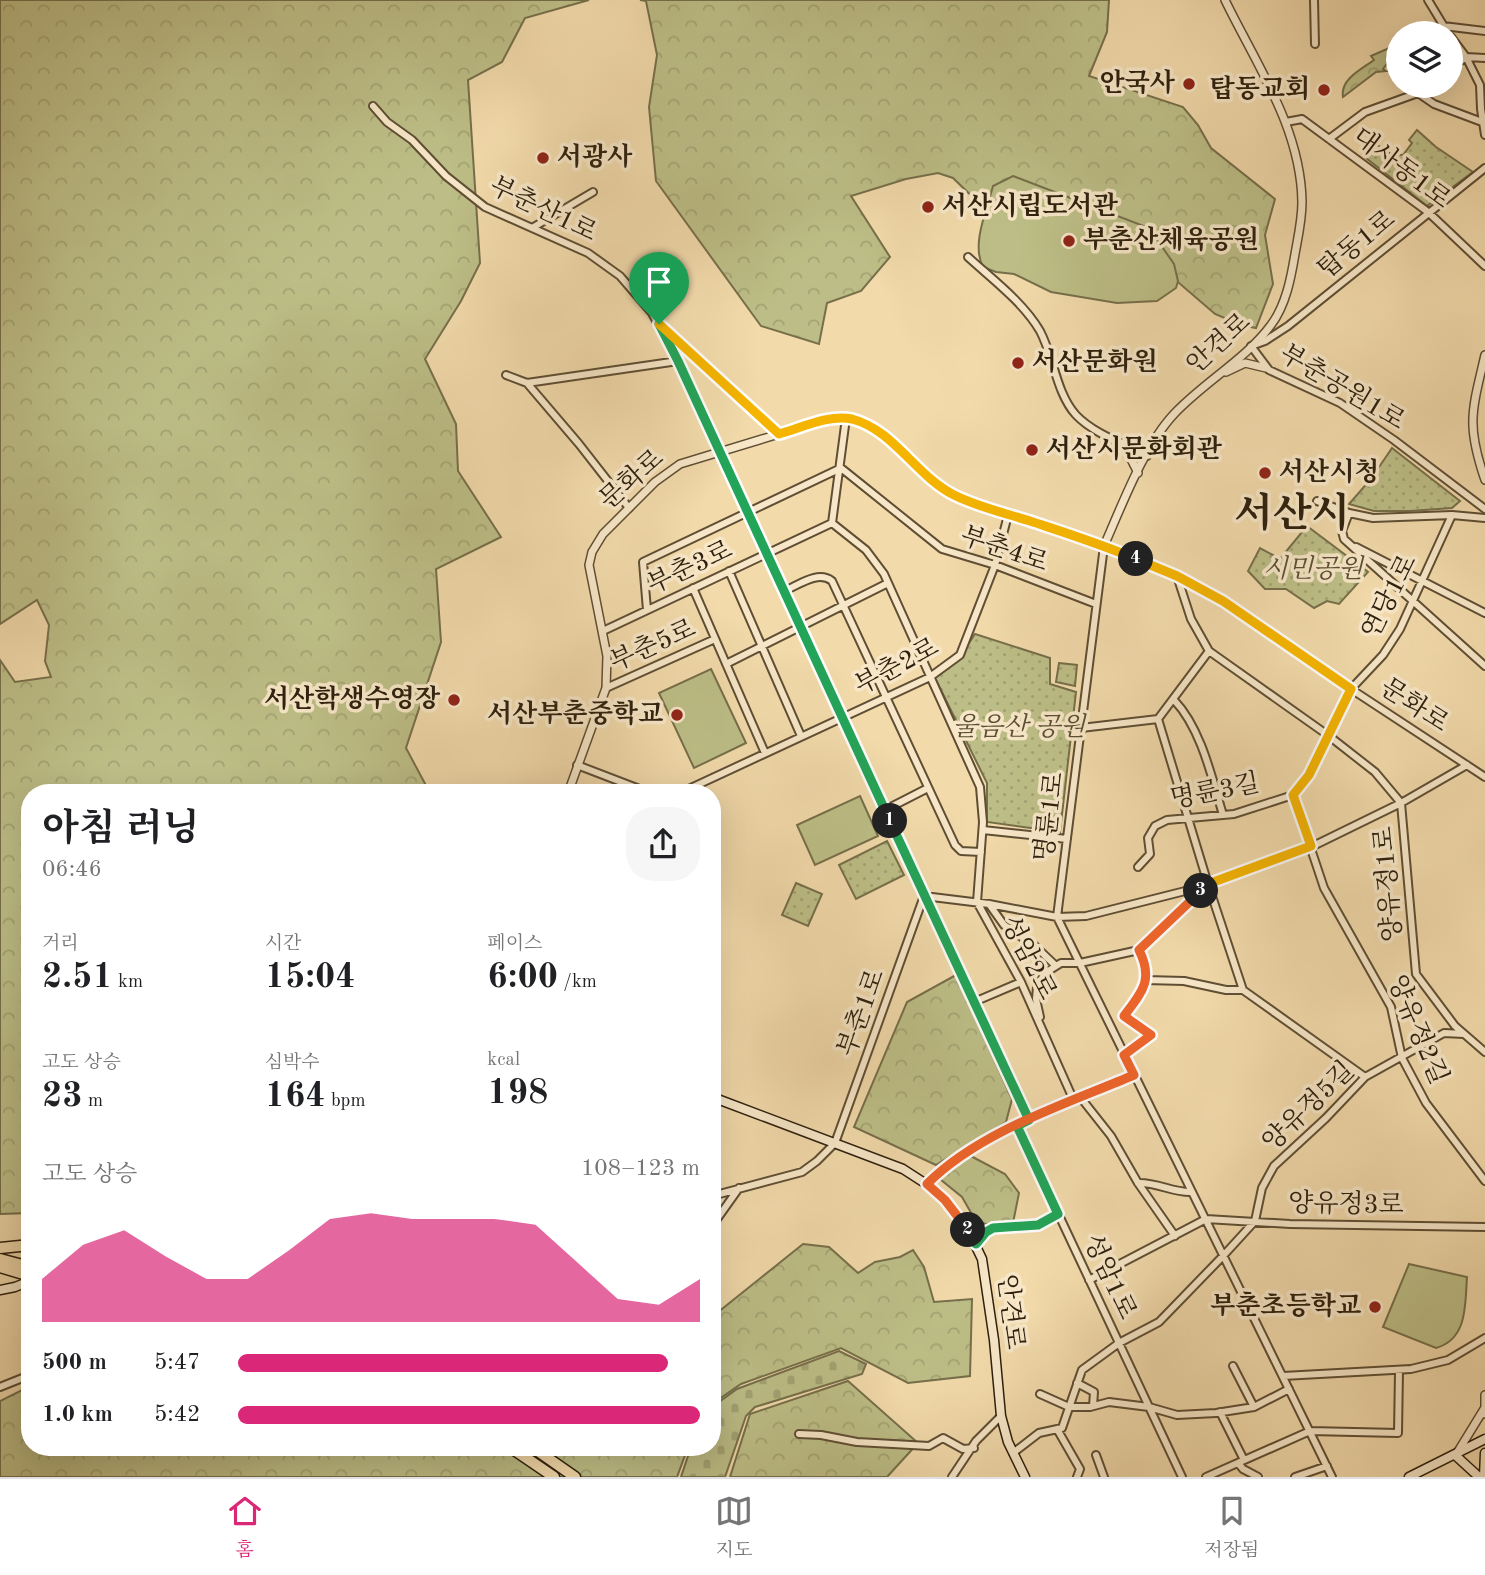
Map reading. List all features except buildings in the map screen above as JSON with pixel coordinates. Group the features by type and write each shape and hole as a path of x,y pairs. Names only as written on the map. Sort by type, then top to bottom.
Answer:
{"highway":[{"path":"0,1248 21,1246"},
{"path":"0,1259 21,1272"},
{"path":"0,1267 21,1268"},
{"path":"523,1456 554,1477"},
{"path":"545,1456 575,1477"}],"main road":[{"name":"안견로","path":"721,1100 903,1169 927,1184 953,1210 976,1244 982,1259 988,1291 1001,1416 1013,1453 1025,1477"},
{"path":"0,1290 21,1282"},
{"path":"1409,1477 1485,1439"},
{"path":"1481,1477 1485,1453"},
{"path":"1455,1455 1481,1477"}],"street":[{"name":"안견로","path":"1104,545 1138,473 1167,422 1251,346 1272,323 1280,309 1292,273 1302,216 1296,155 1286,122 1225,0"},
{"path":"1314,0 1315,44"},
{"path":"1428,0 1440,21"},
{"path":"1463,28 1485,31"},
{"path":"1463,53 1480,87 1485,135"},
{"path":"1463,59 1485,58"},
{"path":"1329,139 1365,112 1404,98"},
{"path":"1425,98 1434,104 1482,122"},
{"name":"부춘산1로","path":"373,106 387,122 412,139 446,176 485,207 588,253 628,283 659,324 720,451"},
{"name":"대사동1로","path":"1286,122 1302,119 1428,212 1485,266"},
{"name":"탑동1로","path":"1251,346 1265,341 1288,326 1485,168"},
{"path":"532,228 593,192"},
{"path":"968,257 1019,304 1035,324 1045,342 1067,401 1076,415 1147,456"},
{"name":"부춘산1로","path":"659,324 779,434"},
{"name":"부춘공원1로","path":"1251,346 1266,368 1322,394 1364,419 1485,509"},
{"path":"1485,355 1471,422 1475,450 1485,480"},
{"path":"527,383 678,361"},
{"path":"1222,370 1226,372 1245,363 1266,368"},
{"path":"506,375 527,383 629,508"},
{"path":"846,418 832,523 872,556 888,583 980,787 983,830 977,902"},
{"name":"문화로","path":"571,784 606,688 607,665 603,631 590,569 590,558 597,541 671,470 694,458 831,419 846,418 879,433 944,490 1008,515 1104,545 1177,576 1223,601 1485,777"},
{"path":"1123,443 1138,473"},
{"path":"720,451 1029,1120"},
{"path":"647,610 643,562 841,468"},
{"name":"부춘4로","path":"841,468 942,549 995,565 1096,604"},
{"path":"1317,502 1349,513 1380,518 1452,515 1485,518"},
{"path":"1349,513 1341,533 1347,542 1485,666"},
{"name":"부춘2로","path":"699,784 930,677 960,655 995,565 1008,515"},
{"name":"연당1로","path":"1351,689 1387,649 1413,602 1452,515"},
{"name":"부춘3로","path":"603,631 832,523"},
{"path":"1347,542 1485,613"},
{"name":"명륜1로","path":"1057,917 1104,545"},
{"path":"729,571 801,736"},
{"path":"785,592 814,578 824,576 832,581 956,847 961,851 981,852"},
{"name":"양유정1로","path":"1177,576 1191,619 1209,651 1375,772 1401,803 1416,974 1455,1026 1485,1052"},
{"name":"부춘5로","path":"726,664 888,583"},
{"name":"부춘5로","path":"693,588 765,752"},
{"name":"부춘5로","path":"606,688 715,639"},
{"path":"1081,728 1158,719 1209,651"},
{"name":"명륜3길","path":"1138,867 1150,854 1148,838 1155,826 1167,820 1234,814 1293,795 1309,775 1351,689"},
{"path":"1174,700 1184,711 1206,756 1223,815"},
{"path":"1158,719 1208,884 1244,990"},
{"path":"577,765 627,784"},
{"path":"924,896 977,902 1057,917 1086,916 1208,884 1311,846 1401,803 1466,765"},
{"path":"885,810 928,788"},
{"name":"양유정2길","path":"1293,795 1324,888 1391,1007 1402,1058 1426,1103 1485,1181"},
{"path":"983,830 1067,839"},
{"path":"989,904 1004,925 1035,946 1056,966 1139,950 1208,884"},
{"name":"부춘1로","path":"835,1143 924,896"},
{"name":"성암2로","path":"977,902 1021,982 1073,1101"},
{"path":"1057,917 1332,1477"},
{"path":"1124,1055 1151,1035 1124,1016 1144,988 1146,980 1145,961 1139,950"},
{"name":"성암2로","path":"1044,1032 1036,999 1037,987 1045,973 1056,966"},
{"path":"1146,980 1184,981 1244,990 1365,1077"},
{"path":"974,1002 1021,982"},
{"name":"양유정5길","path":"1223,1256 1255,1221 1262,1188 1274,1166 1365,1077 1444,1033 1464,1034"},
{"path":"927,1184 957,1158 993,1136 1134,1075"},
{"path":"1081,1098 1111,1136 1138,1183 1175,1236"},
{"name":"성암1로","path":"1017,1126 1182,1477"},
{"path":"721,1193 802,1172 835,1143"},
{"path":"1138,1183 1150,1182 1181,1192 1192,1192"},
{"path":"721,1213 738,1188"},
{"path":"976,1244 993,1228 1038,1225 1058,1214"},
{"path":"1089,1280 1206,1219"},
{"name":"양유정3로","path":"1206,1219 1290,1224 1485,1227"},
{"name":"성암1로","path":"1119,1343 1159,1322 1223,1256"},
{"path":"1283,1376 1399,1371 1448,1360 1485,1338"},
{"path":"1013,1453 1039,1433 1062,1428 1082,1370 1119,1343"},
{"path":"1233,1366 1254,1407"},
{"path":"1206,1477 1310,1432 1398,1433 1399,1371"},
{"path":"0,1387 21,1379"},
{"path":"1077,1383 1094,1392 1093,1406"},
{"path":"1040,1394 1069,1407 1109,1402 1149,1407 1177,1415 1254,1407 1289,1389"},
{"path":"1455,1455 1485,1411 1485,1395"},
{"path":"1220,1412 1243,1469 1258,1477"},
{"path":"952,1477 974,1448 976,1441 1001,1416"},
{"path":"1057,1429 1080,1469 1077,1477"},
{"path":"799,1434 857,1442 929,1447 943,1438 963,1449 974,1448"},
{"path":"1096,1455 1104,1477"},
{"path":"1295,1477 1327,1466"}],"green space":[{"path":"0,0 589,0 525,18 502,62 468,80 480,263 461,301 425,359 456,424 458,471 501,537 436,569 441,642 406,748 425,784 21,784 21,1213 0,1214 0,660 15,682 51,677 45,661 49,625 37,600 0,624"},
{"path":"640,0 1109,0 1107,32 1089,76 1183,107 1198,125 1211,148 1275,199 1265,235 1273,284 1256,328 1215,314 1157,264 1094,238 984,208 953,178 938,173 906,179 851,196 890,257 861,291 827,303 819,344 761,326 656,181 649,107 657,55 646,1"},
{"path":"1386,49 1386,65 1383,69 1386,71 1376,72 1343,97 1348,80 1374,60 1371,56"},
{"path":"1417,130 1436,147 1473,172 1427,206 1366,158 1376,144 1391,154 1403,155"},
{"name":"부춘산체육공원","path":"1013,176 1149,228 1174,264 1178,281 1176,288 1157,301 1117,303 1051,292 1014,274 983,267 979,238 993,186"},
{"path":"1392,448 1460,501 1452,508 1410,511 1374,511 1349,504 1371,479"},
{"name":"시민공원","path":"1307,526 1368,572 1339,604 1327,601 1314,608 1286,589 1265,589 1248,571 1260,548 1280,559"},
{"name":"울음산 공원","path":"975,634 1050,658 1050,684 1076,692 1060,832 987,822 987,783 934,676 959,658"},
{"path":"1059,663 1077,665 1075,686 1056,682"},
{"path":"711,669 746,743 694,768 659,693"},
{"path":"860,796 878,836 815,865 797,825"},
{"path":"887,841 904,875 856,899 839,865"},
{"path":"796,883 822,894 808,926 782,915"},
{"path":"956,975 1012,1099 1006,1122 936,1165 854,1127 907,1002"},
{"path":"967,1154 1005,1174 1019,1193 1013,1223 985,1224 974,1218 962,1197 935,1175"},
{"path":"803,1244 829,1247 858,1273 875,1262 900,1257 913,1250 924,1267 934,1302 972,1299 970,1376 908,1383 841,1348 741,1384 721,1398 721,1310"},
{"path":"1409,1264 1467,1277 1465,1309 1459,1329 1454,1337 1436,1348 1383,1327"},
{"path":"839,1351 866,1364 862,1374 755,1407 746,1416 725,1477 681,1477 688,1456 721,1456 721,1401 737,1389"},
{"path":"848,1381 918,1443 887,1477 730,1477 750,1414"},
{"path":"21,1390 21,1456 685,1456 677,1477 0,1477 0,1401"}],"place":[{"name":"안국사","path":"1189,84"},
{"name":"탑동교회","path":"1324,90"},
{"name":"서광사","path":"543,158"},
{"name":"서산시립도서관","path":"928,207"},
{"name":"부춘산체육공원","path":"1069,241"},
{"name":"서산문화원","path":"1018,363"},
{"name":"서산시문화회관","path":"1032,450"},
{"name":"서산시청","path":"1265,473"},
{"name":"서산학생수영장","path":"454,700"},
{"name":"서산부춘중학교","path":"677,715"},
{"name":"부춘초등학교","path":"1375,1307"}],"district":[{"name":"서산시","path":"1292,516"}],"route":[{"path":"659,324 779,434 835,418 864,424 883,436 933,482 957,497 1104,545 1177,576 1223,601 1351,689 1309,775 1293,795 1311,846 1208,884 1139,950 1145,961 1146,982 1124,1016 1151,1035 1124,1055 1134,1075 1017,1126 993,1136 957,1158 927,1184 937,1191 953,1210 976,1244 993,1228 1038,1225 1058,1214 1017,1126 1029,1120 659,324"}]}
